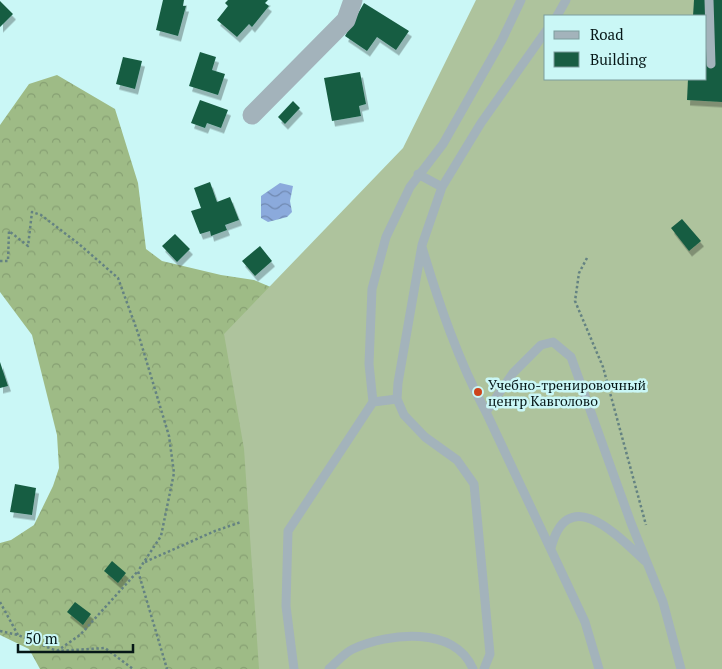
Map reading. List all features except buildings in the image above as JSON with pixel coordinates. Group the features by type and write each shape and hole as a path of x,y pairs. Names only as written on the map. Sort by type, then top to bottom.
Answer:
{"street":[{"path":"252,115 346,20 353,0"}],"lane":[{"path":"294,669 286,606 288,531 373,402 369,364 372,289 386,238 418,174 443,144 502,40 521,0"},
{"path":"557,15 566,0"},
{"path":"709,0 711,64"},
{"path":"484,669 490,654 474,484 457,460 425,437 404,415 397,400 422,245 442,187 481,123 544,34"},
{"path":"418,174 442,187"},
{"path":"422,245 436,294 467,376 486,412 585,622 599,669"},
{"path":"486,412 513,373 541,345 553,342 571,357 663,602 681,669"},
{"path":"373,402 397,400"},
{"path":"551,548 554,534 562,522 576,516 590,518 607,525 647,563"},
{"path":"329,669 351,649 391,638 422,636 452,645 470,662 473,669"}],"path":[{"path":"0,261 8,261 8,231 28,246 32,212 41,215 79,244 118,278 138,333 169,436 174,473 161,536 138,571 80,635 57,651"},
{"path":"587,258 579,273 575,301 602,367 648,531"},
{"path":"144,563 215,531 241,522"},
{"path":"138,571 167,669"},
{"path":"0,602 18,635"},
{"path":"0,631 18,635 57,651 105,648 133,669"}],"green space":[{"name":"Учебно-тренировочный центр Кавголово","path":"476,0 722,0 722,669 259,669 244,449 224,334 403,148"},
{"path":"57,75 115,109 138,183 146,249 162,261 221,275 254,280 292,296 268,669 40,669 29,649 0,635 0,543 11,540 34,525 53,486 59,468 57,435 32,335 0,292 0,125 29,84"}],"water":[{"path":"280,183 293,186 290,201 292,212 287,217 268,222 261,218 261,196"}],"place":[{"name":"Учебно-тренировочный центр Кавголово","path":"478,392"}]}
